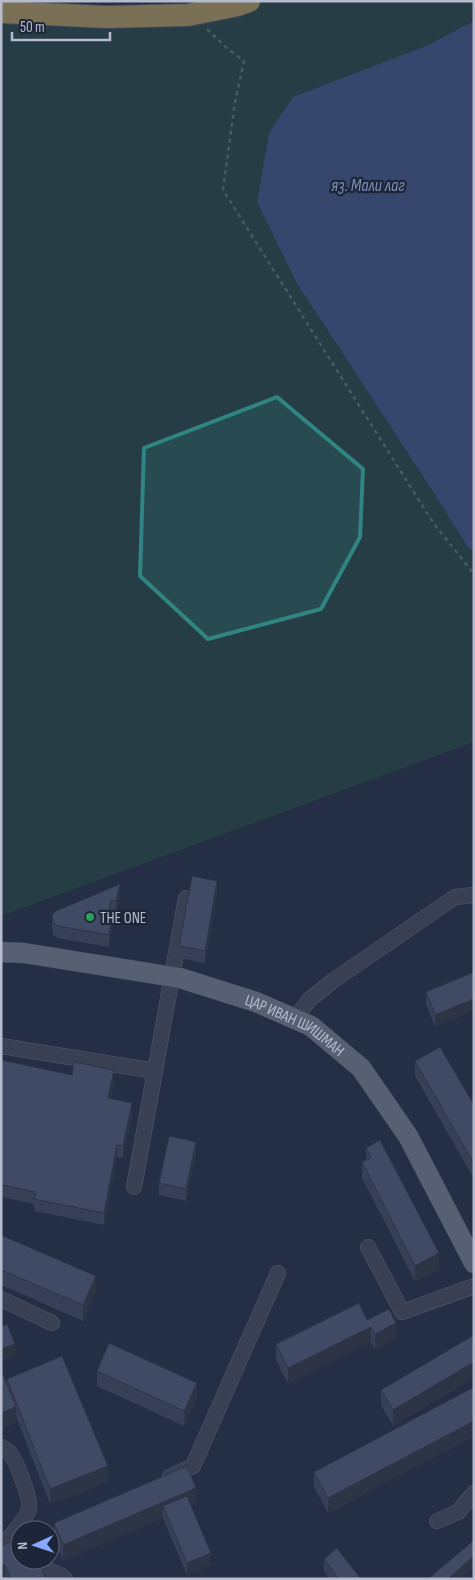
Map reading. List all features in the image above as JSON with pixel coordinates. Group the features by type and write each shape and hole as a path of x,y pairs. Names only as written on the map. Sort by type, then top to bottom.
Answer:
{"highway":[{"path":"1,12 107,17 188,15 249,1"}],"main road":[{"name":"ЦАР ИВАН ШИШМАН","path":"1,952 24,952 172,977 256,1002 311,1026 361,1068 408,1136 474,1263"}],"lane":[{"path":"296,1019 309,1000 342,974 454,897 474,895"},
{"path":"134,1188 186,898"},
{"path":"1,1046 155,1071"},
{"path":"368,1247 402,1312 474,1286"},
{"path":"158,1482 193,1466 278,1273"},
{"path":"1,1299 52,1323"},
{"path":"1,1447 9,1452 20,1472 27,1494 29,1510 1,1547"},
{"path":"438,1521 458,1512 474,1493"},
{"path":"48,1570 65,1579"}],"path":[{"path":"188,15 192,16 244,61 235,102 223,190 434,524 474,574"}],"highlighted area":[{"path":"277,397 363,469 360,537 321,609 208,639 140,576 144,448"}],"shaded area":[{"path":"262,1 474,1 474,21 426,46 257,202 296,282 467,546 474,552 474,742 1,916 1,16 182,18"}],"water":[{"name":"яз. Мали лаг","path":"474,21 474,552 467,546 296,282 257,202 269,133 293,97 426,46"}],"building":[{"path":"192,876 217,881 205,951 179,946"},
{"path":"120,884 116,901 111,900 109,911 113,912 109,935 58,926 53,923 52,915 56,911"},
{"path":"474,972 474,999 435,1015 426,992"},
{"path":"440,1047 474,1105 473,1162 415,1061"},
{"path":"1,1060 72,1075 74,1062 114,1070 108,1098 132,1103 123,1146 117,1145 104,1213 34,1199 36,1192 1,1185"},
{"path":"169,1136 196,1142 186,1189 159,1183"},
{"path":"380,1140 439,1253 415,1266 362,1162 371,1158 366,1148"},
{"path":"1,1235 96,1276 83,1305 1,1270"},
{"path":"359,1303 367,1320 389,1309 396,1323 375,1334 371,1327 288,1368 276,1344"},
{"path":"7,1324 15,1344 1,1349 1,1327"},
{"path":"474,1335 474,1362 393,1410 381,1390"},
{"path":"109,1343 197,1383 184,1411 97,1371"},
{"path":"62,1356 108,1466 50,1489 7,1379"},
{"path":"1,1370 16,1407 1,1413"},
{"path":"474,1387 474,1421 328,1498 314,1472"},
{"path":"187,1466 196,1488 63,1545 60,1538 60,1520"},
{"path":"187,1496 211,1553 187,1563 163,1506"},
{"path":"474,1540 474,1556 448,1579 428,1579"},
{"path":"10,1542 10,1570 42,1570 46,1579 11,1579 5,1565 1,1566 1,1546"},
{"path":"337,1548 361,1579 339,1579 324,1559"}],"place":[{"name":"THE ONE","path":"90,917"}]}
